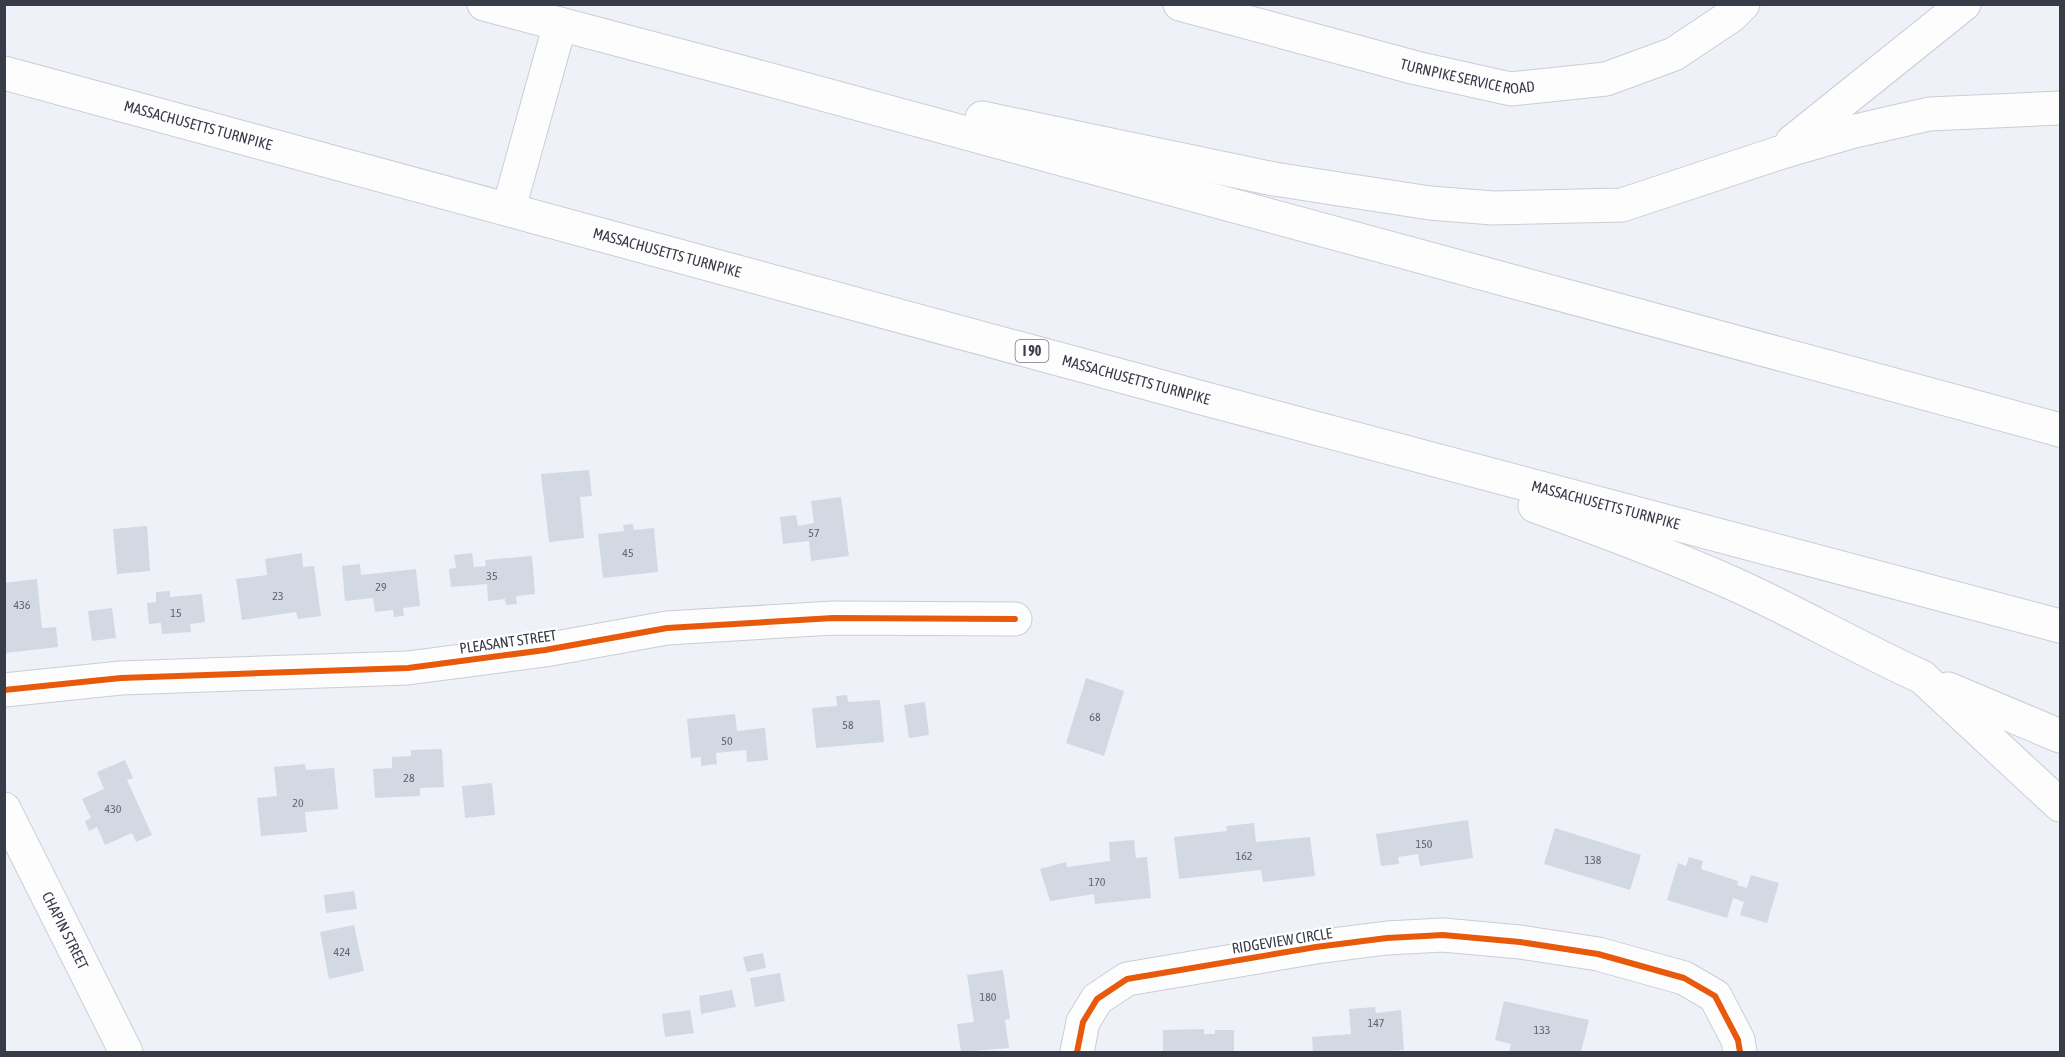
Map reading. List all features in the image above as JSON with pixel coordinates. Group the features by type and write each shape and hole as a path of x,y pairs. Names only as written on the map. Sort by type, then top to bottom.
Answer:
{"main road":[{"path":"484,4 2061,430"},
{"name":"TURNPIKE SERVICE ROAD","path":"1180,4 1416,68 1511,88 1606,79 1674,54 1731,16 1743,4"},
{"path":"1779,153 1964,4"},
{"path":"510,208 560,24"},
{"path":"741,72 1027,126 1274,180 1451,205 1493,208 1622,205 1779,153 1851,132 1929,114 2061,108"},
{"name":"MASSACHUSETTS TURNPIKE","path":"4,73 1284,419 2061,626"},
{"path":"1284,419 1534,505 1657,551 1736,585 1880,657 2061,736"},
{"name":"PLEASANT STREET","path":"4,690 121,678 408,668 545,650 667,628 833,618 1015,619"},
{"path":"1922,676 2061,805"},
{"name":"CHAPIN STREET","path":"4,809 126,1053"},
{"name":"RIDGEVIEW CIRCLE","path":"1077,1053 1083,1022 1097,999 1126,979 1316,947 1387,938 1443,935 1520,942 1598,954 1684,978 1715,996 1738,1040 1740,1053"}],"building":[{"path":"589,470 592,496 580,497 584,538 549,542 541,474"},
{"path":"841,497 849,556 811,561 809,541 783,544 780,517 796,515 798,526 814,523 811,501"},
{"path":"633,524 634,530 654,528 658,572 603,578 598,534 624,531 623,525"},
{"path":"147,526 150,571 117,574 113,529"},
{"path":"302,553 303,567 314,566 321,616 298,619 296,612 242,620 236,579 267,575 265,559"},
{"path":"472,553 474,567 486,566 485,560 532,556 535,594 516,596 517,604 506,605 505,599 488,601 487,584 451,587 449,569 456,568 454,555"},
{"path":"360,564 361,575 416,569 420,606 403,608 404,616 394,617 393,610 375,612 373,598 345,601 342,566"},
{"path":"37,579 42,628 56,627 58,647 5,653 4,583"},
{"path":"170,591 170,597 202,594 205,622 190,624 191,632 162,634 161,623 149,624 147,603 156,602 156,592"},
{"path":"112,608 116,638 92,641 88,611"},
{"path":"1086,678 1124,691 1104,756 1066,743"},
{"path":"847,695 848,702 880,700 884,742 816,748 812,708 837,706 836,696"},
{"path":"925,702 929,735 909,738 904,705"},
{"path":"735,714 737,731 765,728 768,760 747,762 746,750 716,753 717,764 701,766 701,757 691,758 687,719"},
{"path":"442,749 444,787 420,788 420,796 375,798 373,769 392,768 392,757 411,756 411,750"},
{"path":"125,760 133,778 127,780 152,835 136,842 132,833 105,845 97,827 89,831 85,821 91,818 82,799 104,789 97,772"},
{"path":"305,764 306,770 334,768 338,809 305,812 307,832 261,836 257,798 277,796 274,767"},
{"path":"492,783 495,815 465,818 462,786"},
{"path":"1468,820 1473,858 1420,866 1418,854 1398,857 1399,864 1381,866 1376,834"},
{"path":"1254,823 1256,842 1310,837 1315,876 1263,882 1261,870 1179,879 1174,837 1227,831 1226,826"},
{"path":"1555,828 1641,855 1630,890 1544,864"},
{"path":"1134,840 1136,858 1147,857 1151,898 1095,904 1094,894 1050,901 1040,869 1066,862 1067,867 1110,861 1109,842"},
{"path":"1689,857 1703,861 1701,869 1738,881 1737,885 1747,888 1751,875 1779,883 1767,923 1740,915 1744,902 1733,898 1727,918 1667,900 1678,863 1686,866"},
{"path":"354,891 357,909 326,913 324,895"},
{"path":"354,925 364,971 329,979 320,932"},
{"path":"763,953 766,968 747,972 743,957"},
{"path":"1003,970 1010,1019 1005,1020 1009,1048 961,1052 957,1024 974,1022 967,975"},
{"path":"780,973 785,1001 755,1007 750,978"},
{"path":"732,990 736,1007 701,1014 699,996"},
{"path":"1504,1001 1589,1020 1581,1052 1509,1052 1511,1044 1495,1040"},
{"path":"1375,1007 1376,1013 1401,1010 1404,1050 1313,1052 1312,1037 1351,1034 1349,1009"},
{"path":"690,1010 694,1033 665,1037 662,1014"},
{"path":"1204,1029 1204,1034 1215,1034 1215,1030 1234,1030 1234,1052 1163,1052 1163,1030"}],"cycle path":[{"path":"4,690 121,678 408,668 545,650 667,628 833,618 1015,619"},
{"path":"1077,1052 1083,1022 1097,999 1127,979 1316,947 1387,938 1443,935 1520,942 1598,954 1684,978 1715,996 1738,1040 1740,1052"}]}
